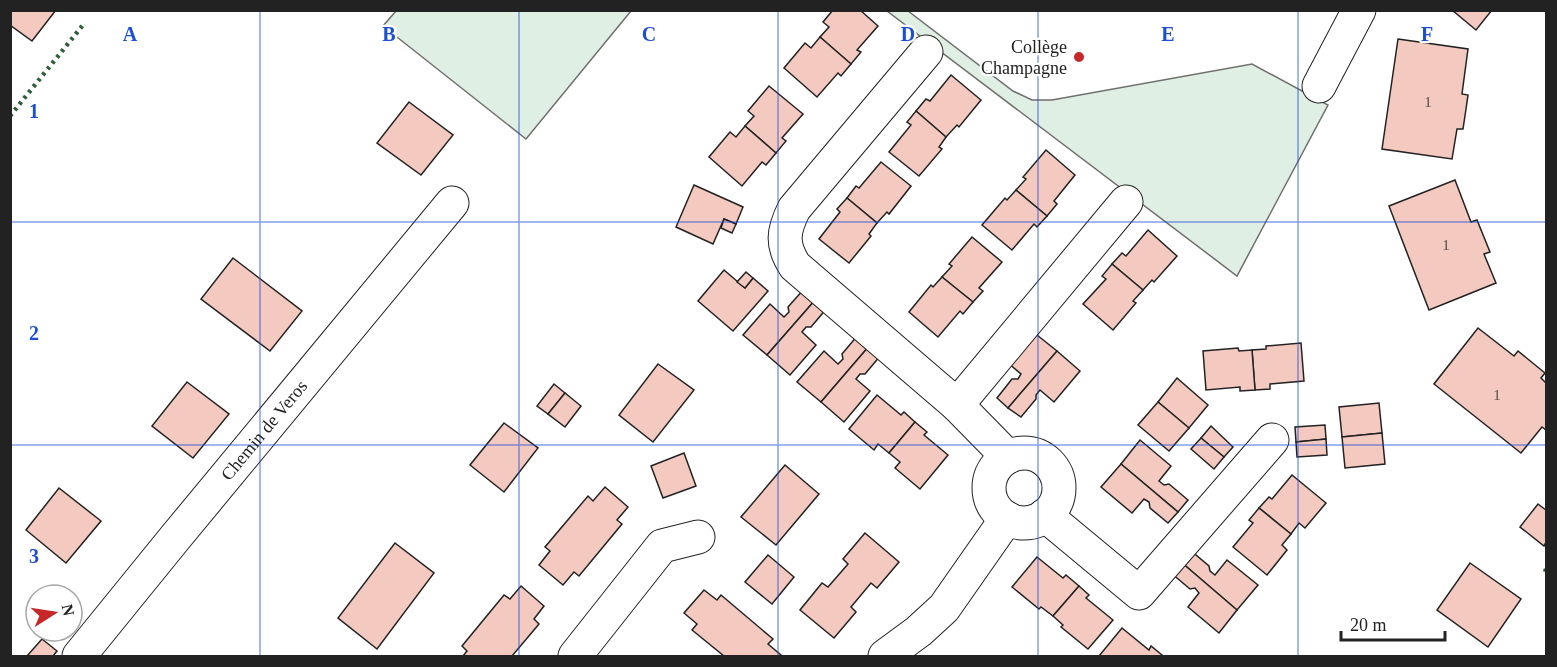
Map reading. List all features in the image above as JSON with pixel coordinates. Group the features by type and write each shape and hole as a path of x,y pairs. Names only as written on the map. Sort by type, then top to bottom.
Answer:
{"street":[{"path":"1320,86 1359,10"},
{"path":"926,52 794,209 788,222 785,244 788,256 795,266 957,405 1008,457"},
{"path":"957,405 1126,202"},
{"name":"Chemin de Veros","path":"79,657 452,203"},
{"path":"1045,515 1139,592 1272,440"},
{"path":"1016,454 1033,454 1048,463 1057,477 1058,494 1056,502 1045,515 1026,523 1016,522 997,511 991,500 989,487 998,464 1016,454"},
{"path":"885,657 944,608 1007,518"},
{"path":"592,651 662,546 698,537"}],"green space":[{"path":"396,11 631,11 526,139 383,26"},
{"path":"887,11 908,11 1013,91 1032,100 1052,100 1252,64 1328,105 1237,276"}],"building":[{"path":"10,10 56,10 32,41 10,25"},
{"path":"833,10 860,10 878,26 857,50 861,52 851,64 820,37 829,27 823,22"},
{"path":"1452,10 1492,10 1476,30"},
{"path":"820,37 851,64 841,76 838,73 817,97 784,68 805,43 811,48"},
{"path":"1398,39 1468,49 1462,94 1468,95 1466,109 1463,129 1457,129 1452,159 1382,149"},
{"path":"951,75 981,100 959,127 957,125 946,137 916,111 926,99 930,101"},
{"path":"769,86 803,114 782,138 786,141 776,153 745,126 754,116 748,111"},
{"path":"409,102 453,135 421,175 377,143"},
{"path":"916,111 946,137 939,147 942,149 919,176 889,152 911,125 907,122"},
{"path":"745,126 776,153 766,165 762,162 742,186 709,157 730,132 736,137"},
{"path":"1046,150 1075,175 1054,201 1057,204 1047,216 1016,190 1026,179 1023,177"},
{"path":"881,162 911,186 889,214 887,212 877,223 847,198 856,186 859,188"},
{"path":"1455,180 1471,222 1477,220 1490,252 1484,254 1496,283 1429,310 1389,206"},
{"path":"694,185 743,207 736,224 724,219 713,244 676,227"},
{"path":"1016,190 1047,216 1037,227 1034,224 1012,250 982,225 1005,198 1007,200"},
{"path":"847,198 877,223 869,234 871,236 849,263 819,239 840,212 837,209"},
{"path":"724,219 736,224 732,233 721,228"},
{"path":"1148,230 1177,256 1154,282 1152,280 1143,290 1112,264 1122,253 1126,256"},
{"path":"972,237 1002,262 979,288 983,291 973,302 942,277 952,266 949,264"},
{"path":"233,258 302,311 270,351 201,299"},
{"path":"1112,264 1143,290 1133,301 1136,303 1113,330 1083,304 1106,279 1102,276"},
{"path":"724,270 745,288 753,278 768,291 733,331 698,301"},
{"path":"746,272 753,278 745,288 737,282"},
{"path":"942,277 973,302 963,314 960,311 938,337 909,312 931,285 933,287"},
{"path":"804,289 816,299 767,355 743,335 770,304 784,317 789,312 788,307"},
{"path":"816,299 827,308 811,327 806,327 802,332 816,345 790,375 767,355"},
{"path":"1478,328 1514,356 1518,351 1545,373 1541,378 1546,383 1546,430 1542,427 1521,453 1434,384"},
{"path":"1032,331 1057,351 1008,408 997,398 1012,379 1018,379 1021,374 1007,362"},
{"path":"858,335 870,345 821,402 797,382 824,351 838,364 843,359 842,354"},
{"path":"1301,343 1304,381 1270,384 1270,389 1255,390 1252,350 1266,349 1266,346"},
{"path":"870,345 881,355 865,374 860,374 856,379 870,391 844,422 821,402"},
{"path":"1238,348 1239,351 1252,350 1255,390 1240,391 1240,387 1206,390 1203,351"},
{"path":"1057,351 1080,371 1054,402 1040,390 1036,399 1021,417 1008,408"},
{"path":"658,364 694,390 653,442 619,415"},
{"path":"1177,378 1208,405 1189,428 1158,402"},
{"path":"187,382 229,414 193,458 152,426"},
{"path":"554,384 565,393 548,414 537,406"},
{"path":"565,393 581,406 565,427 548,414"},
{"path":"877,395 901,415 904,412 915,422 889,453 878,444 874,450 849,429"},
{"path":"1158,402 1189,428 1169,451 1138,425"},
{"path":"1379,403 1382,433 1342,437 1339,407"},
{"path":"915,422 927,432 924,435 948,455 920,489 895,468 900,462 889,453"},
{"path":"504,423 538,448 504,492 470,465"},
{"path":"1325,425 1326,439 1296,442 1295,427"},
{"path":"1211,426 1233,447 1224,457 1201,438"},
{"path":"1382,433 1385,464 1345,468 1342,437"},
{"path":"1201,438 1224,457 1214,469 1191,449"},
{"path":"1326,439 1327,455 1297,457 1296,442"},
{"path":"1140,440 1171,466 1159,481 1164,485 1169,484 1188,500 1178,512 1121,464"},
{"path":"684,453 696,486 663,498 651,466"},
{"path":"1121,464 1178,512 1168,523 1150,508 1149,502 1144,499 1132,513 1101,487"},
{"path":"785,465 819,494 776,545 741,517"},
{"path":"1292,475 1326,503 1305,528 1299,523 1291,534 1259,508 1269,497 1272,499"},
{"path":"605,487 628,507 617,520 622,524 579,576 574,572 563,585 539,565 550,551 545,547 588,496 593,501"},
{"path":"59,488 101,521 66,563 26,530"},
{"path":"1538,504 1546,510 1544,546 1520,527"},
{"path":"1259,508 1291,534 1282,545 1287,550 1267,575 1233,547 1253,523 1249,520"},
{"path":"865,533 899,562 877,588 871,583 851,607 856,612 834,638 800,610 822,583 828,587 848,564 843,559"},
{"path":"395,543 434,573 377,649 338,618"},
{"path":"1190,550 1209,566 1210,571 1215,575 1227,560 1258,585 1237,610 1181,562"},
{"path":"768,555 794,577 772,604 745,582"},
{"path":"1037,557 1063,578 1066,575 1079,586 1053,616 1041,607 1039,609 1012,587"},
{"path":"1181,562 1237,610 1219,633 1188,607 1199,593 1195,588 1190,589 1171,573"},
{"path":"1470,563 1521,599 1488,647 1437,610"},
{"path":"521,586 544,606 534,619 539,624 512,656 463,656 467,651 462,646 504,595 510,599"},
{"path":"1079,586 1089,595 1086,598 1113,620 1088,649 1061,627 1063,625 1053,616"},
{"path":"704,590 717,600 721,595 773,639 768,644 781,655 724,656 692,630 697,624 684,613"},
{"path":"1122,628 1149,650 1151,646 1162,655 1099,656"},
{"path":"38,643 47,643 57,651 53,656 27,656"}],"hedge":[{"path":"10,116 83,25"},
{"path":"1546,569 1546,573"}],"place":[{"name":"Collège Champagne","path":"1079,57"}]}
